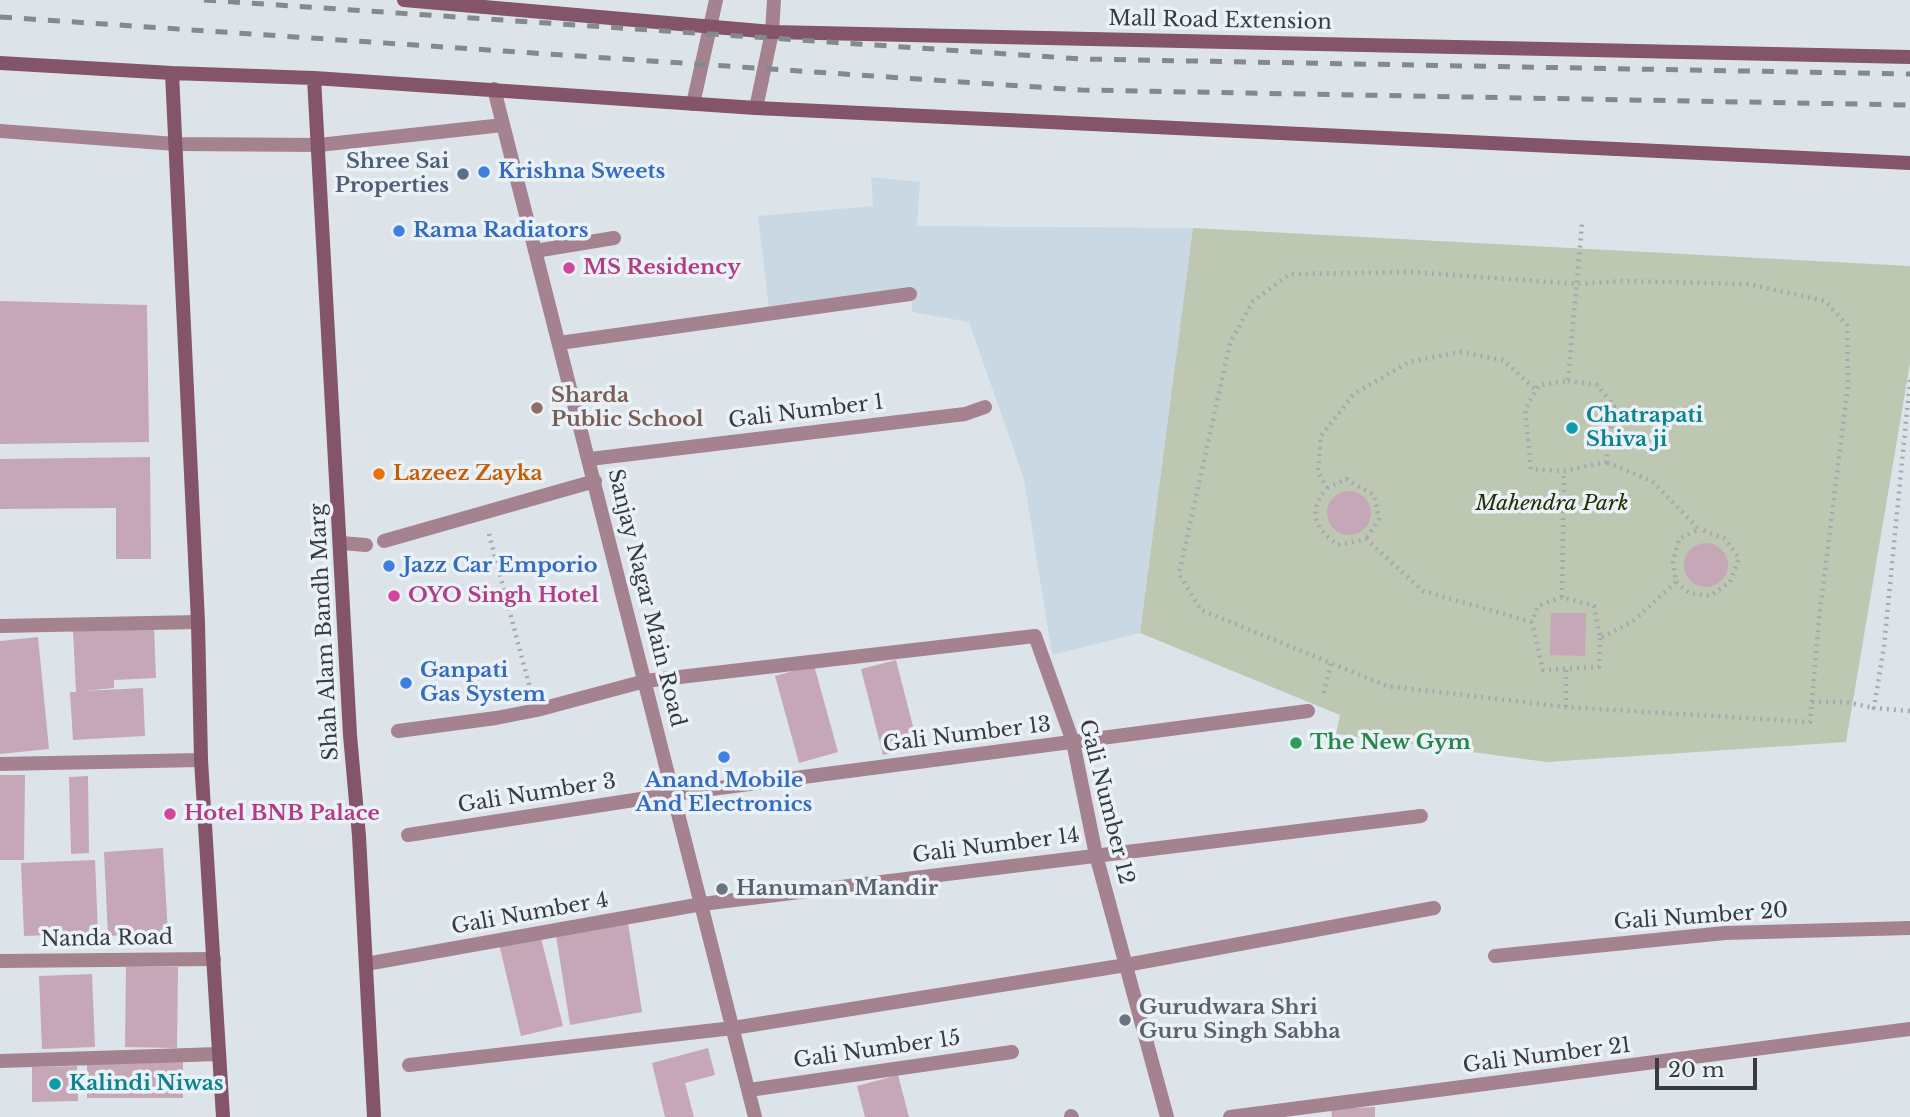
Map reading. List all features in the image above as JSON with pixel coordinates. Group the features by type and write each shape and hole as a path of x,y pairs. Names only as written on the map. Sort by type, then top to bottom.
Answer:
{"main road":[{"name":"Mall Road Extension","path":"404,0 772,32 1910,57"},
{"path":"0,63 314,78 756,108 1910,163"},
{"path":"172,73 198,622 201,760 223,1117"},
{"name":"Shah Alam Bandh Marg","path":"314,78 374,1117"}],"street":[{"path":"693,104 716,0"},
{"path":"756,108 772,32 774,0"},
{"name":"Sanjay Nagar Main Road","path":"494,89 755,1117"},
{"path":"0,131 176,144 318,145 503,125"},
{"path":"535,251 614,238"},
{"path":"559,343 910,294"},
{"name":"Gali Number 1","path":"590,459 965,414 985,407"},
{"path":"384,541 595,481"},
{"path":"341,543 366,545"},
{"path":"0,626 198,622"},
{"name":"Gali Number 12","path":"645,681 1035,636 1073,742 1096,855 1167,1117"},
{"path":"398,731 537,710 645,681"},
{"name":"Gali Number 13","path":"673,794 1308,710"},
{"path":"0,764 201,760"},
{"name":"Gali Number 3","path":"408,835 673,794"},
{"name":"Gali Number 14","path":"702,904 1421,816"},
{"name":"Gali Number 4","path":"366,964 702,904"},
{"path":"410,1065 733,1028 1126,965 1434,908"},
{"name":"Gali Number 20","path":"1495,956 1725,933 1910,928"},
{"name":"Nanda Road","path":"0,961 214,959"},
{"name":"Gali Number 21","path":"1230,1117 1910,1029"},
{"name":"Gali Number 15","path":"749,1090 1012,1052"},
{"path":"0,1061 219,1054"}],"path":[{"path":"1568,381 1582,224"},
{"path":"1411,272 1577,284 1623,281 1748,284 1825,301 1847,325 1848,385 1819,619 1812,702 1810,722 1566,707 1387,686 1201,610 1179,574 1230,343 1253,301 1290,274 1411,272"},
{"path":"1327,488 1318,472 1321,436 1354,394 1409,362 1460,352 1503,360 1536,390"},
{"path":"1874,708 1884,646 1910,380"},
{"path":"1606,462 1614,406 1597,385 1568,381 1539,385 1525,410 1531,469 1564,471 1606,462 1652,481 1699,529 1724,538 1740,558 1730,582 1710,596 1689,593 1676,582 1673,562 1679,539 1699,529"},
{"path":"1562,597 1564,471"},
{"path":"1346,479 1374,495 1379,519 1366,539 1338,545 1323,534 1315,516 1318,499 1327,488 1346,479"},
{"path":"483,513 537,710"},
{"path":"1366,539 1423,591 1532,622"},
{"path":"1600,638 1632,622 1676,582"},
{"path":"1562,597 1594,606 1600,638 1599,667 1544,670 1532,622 1538,606 1562,597"},
{"path":"1566,668 1566,707"},
{"path":"1812,702 1845,702 1910,711"}],"shaded area":[{"path":"871,177 920,182 917,226 1193,228 1140,633 1052,655 1024,479 969,322 912,312 913,286 769,309 758,216 873,206"}],"green space":[{"name":"Mahendra Park","path":"1193,228 1910,266 1910,363 1846,742 1547,762 1336,734 1340,715 1140,633"}],"building":[{"path":"0,301 147,305 149,442 0,444"},
{"path":"150,457 151,559 116,559 116,508 0,509 0,459"},
{"path":"1349,491 1358,492 1365,497 1370,504 1370,522 1365,529 1358,534 1349,535 1340,534 1333,529 1328,522 1327,513 1328,504 1333,497 1340,492"},
{"path":"1706,543 1715,544 1722,549 1727,556 1727,574 1722,581 1715,586 1706,587 1697,586 1690,581 1685,574 1684,565 1685,556 1690,549 1697,544"},
{"path":"1551,613 1586,613 1585,656 1550,655"},
{"path":"154,626 156,678 114,680 114,688 83,691 143,688 145,736 73,740 70,692 76,692 73,630"},
{"path":"38,637 49,749 0,754 0,641"},
{"path":"896,660 918,746 883,755 861,669"},
{"path":"814,665 838,752 799,763 775,676"},
{"path":"0,775 25,775 24,860 0,860"},
{"path":"88,776 89,853 71,854 69,777"},
{"path":"163,848 168,933 108,936 104,852"},
{"path":"95,860 98,933 24,936 21,863"},
{"path":"628,923 642,1012 570,1025 556,935"},
{"path":"540,934 563,1026 521,1036 499,944"},
{"path":"126,967 178,967 177,1048 125,1047"},
{"path":"92,974 95,1047 42,1049 39,976"},
{"path":"708,1048 715,1075 685,1083 694,1117 665,1117 652,1063"},
{"path":"87,1061 183,1062 183,1098 87,1098"},
{"name":"Kalindi Niwas","path":"77,1066 78,1101 32,1102 32,1067"},
{"path":"898,1075 909,1117 865,1117 857,1086"},
{"path":"1375,1107 1375,1117 1332,1117 1331,1109"}],"railway":[{"path":"204,0 1082,59 1910,74"},
{"path":"0,17 1081,90 1910,105"}],"place":[{"name":"Krishna Sweets","path":"484,172"},
{"name":"Shree Sai Properties","path":"463,174"},
{"name":"Rama Radiators","path":"399,231"},
{"name":"MS Residency","path":"569,268"},
{"name":"Sharda Public School","path":"537,408"},
{"name":"Chatrapati Shiva ji","path":"1572,428"},
{"name":"Lazeez Zayka","path":"379,474"},
{"name":"Jazz Car Emporio","path":"389,566"},
{"name":"OYO Singh Hotel","path":"394,596"},
{"name":"Ganpati Gas System","path":"406,683"},
{"name":"The New Gym","path":"1296,743"},
{"name":"Anand Mobile And Electronics","path":"724,757"},
{"name":"Hotel BNB Palace","path":"170,814"},
{"name":"Hanuman Mandir","path":"722,889"},
{"name":"Gurudwara Shri Guru Singh Sabha","path":"1125,1020"},
{"name":"Kalindi Niwas","path":"55,1084"}]}
